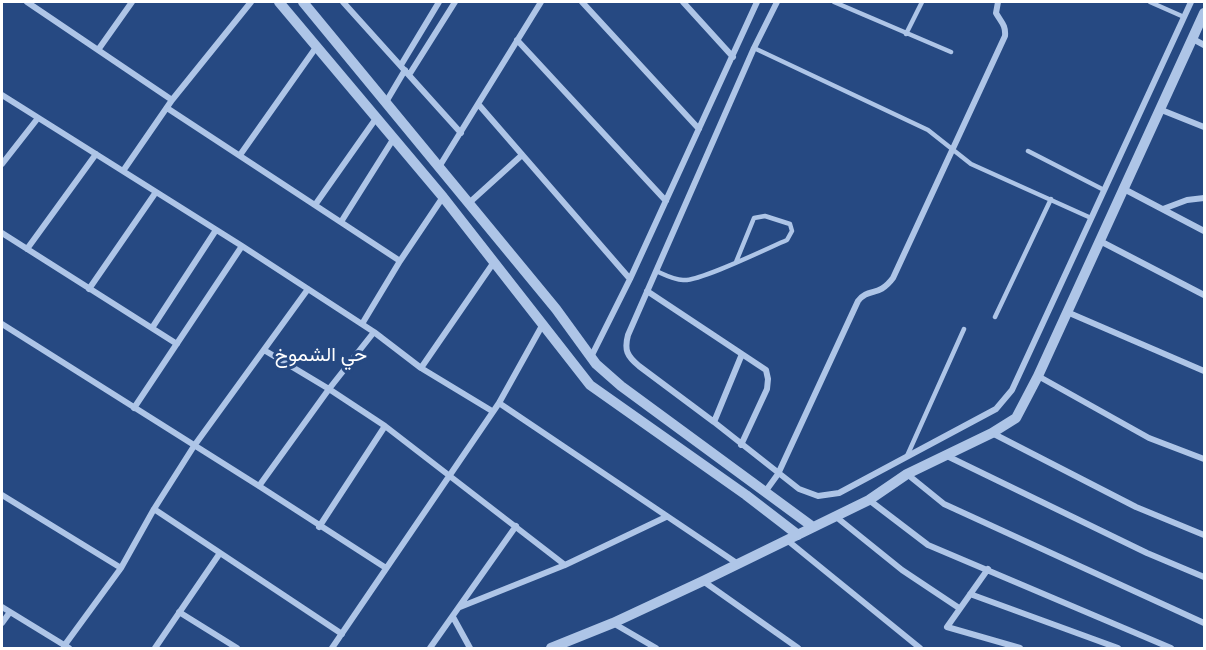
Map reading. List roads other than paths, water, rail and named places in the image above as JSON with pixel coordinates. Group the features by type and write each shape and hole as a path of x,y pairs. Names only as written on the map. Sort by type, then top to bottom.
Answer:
{"street":[{"path":"27,2 172,100"},
{"path":"98,50 132,2"},
{"path":"123,171 172,100 251,2"},
{"path":"279,2 442,197 590,385 746,495 798,535"},
{"path":"303,2 556,309 590,357 614,380 813,527"},
{"path":"343,2 350,4 461,133"},
{"path":"386,102 405,70 439,2"},
{"path":"405,70 455,2"},
{"path":"440,167 541,2"},
{"path":"582,2 699,129"},
{"path":"684,2 733,57"},
{"path":"590,357 630,279 757,2"},
{"path":"777,2 754,48 625,346 631,360 714,422 778,474 808,494 818,496 829,496 996,409 1004,401 1012,390 1191,2"},
{"path":"765,492 778,474 858,301 867,293 881,291 893,278 1005,36 1004,23 996,13 998,2"},
{"path":"551,648 613,623 869,500 907,474 992,433 1016,418 1038,376 1204,13"},
{"path":"1193,39 1204,45"},
{"path":"516,40 666,201"},
{"path":"240,155 317,46"},
{"path":"2,95 242,246 374,332 421,368 492,411"},
{"path":"479,105 630,279"},
{"path":"167,108 400,261"},
{"path":"1159,109 1204,126"},
{"path":"315,205 377,117"},
{"path":"2,164 38,118"},
{"path":"341,222 394,138"},
{"path":"27,249 96,154"},
{"path":"469,203 522,155"},
{"path":"1124,189 1204,231"},
{"path":"89,289 156,192"},
{"path":"362,324 442,197"},
{"path":"1163,209 1187,200 1204,198"},
{"path":"152,328 216,230"},
{"path":"2,233 177,344"},
{"path":"1100,241 1204,295"},
{"path":"134,408 242,246"},
{"path":"421,368 506,248"},
{"path":"2,607 67,647 121,568 154,509 194,446 308,289"},
{"path":"647,291 766,370 767,389 741,445"},
{"path":"1066,312 1204,371"},
{"path":"2,324 386,568"},
{"path":"332,648 499,403 543,324"},
{"path":"259,486 374,332"},
{"path":"264,350 330,388 385,426 565,565"},
{"path":"714,422 742,354"},
{"path":"1038,376 1149,438 1204,459"},
{"path":"499,403 738,564"},
{"path":"319,527 385,426"},
{"path":"992,433 1136,507 1204,535"},
{"path":"947,456 1147,553 1204,578"},
{"path":"907,474 944,504 1204,623"},
{"path":"2,495 121,568"},
{"path":"869,500 928,545 1171,648"},
{"path":"154,509 342,634"},
{"path":"835,516 902,570 959,608"},
{"path":"460,607 565,565 666,517"},
{"path":"430,648 516,526"},
{"path":"787,540 920,648"},
{"path":"155,648 220,553"},
{"path":"988,569 947,627 1020,648"},
{"path":"703,581 798,648"},
{"path":"970,594 1118,648"},
{"path":"2,623 10,612"},
{"path":"179,612 237,648"},
{"path":"453,617 471,648"},
{"path":"613,623 656,648"}],"lane":[{"path":"834,2 951,52"},
{"path":"906,34 922,2"},
{"path":"1150,2 1184,17"},
{"path":"754,48 928,130 971,164 1091,218"},
{"path":"1028,151 1104,190"},
{"path":"995,317 1051,199"},
{"path":"656,271 673,278 692,280 787,240 792,231 790,224 765,216 754,218 736,261"},
{"path":"907,456 964,329"}],"district":[{"name":"حي الشموخ","path":"321,355"}]}
